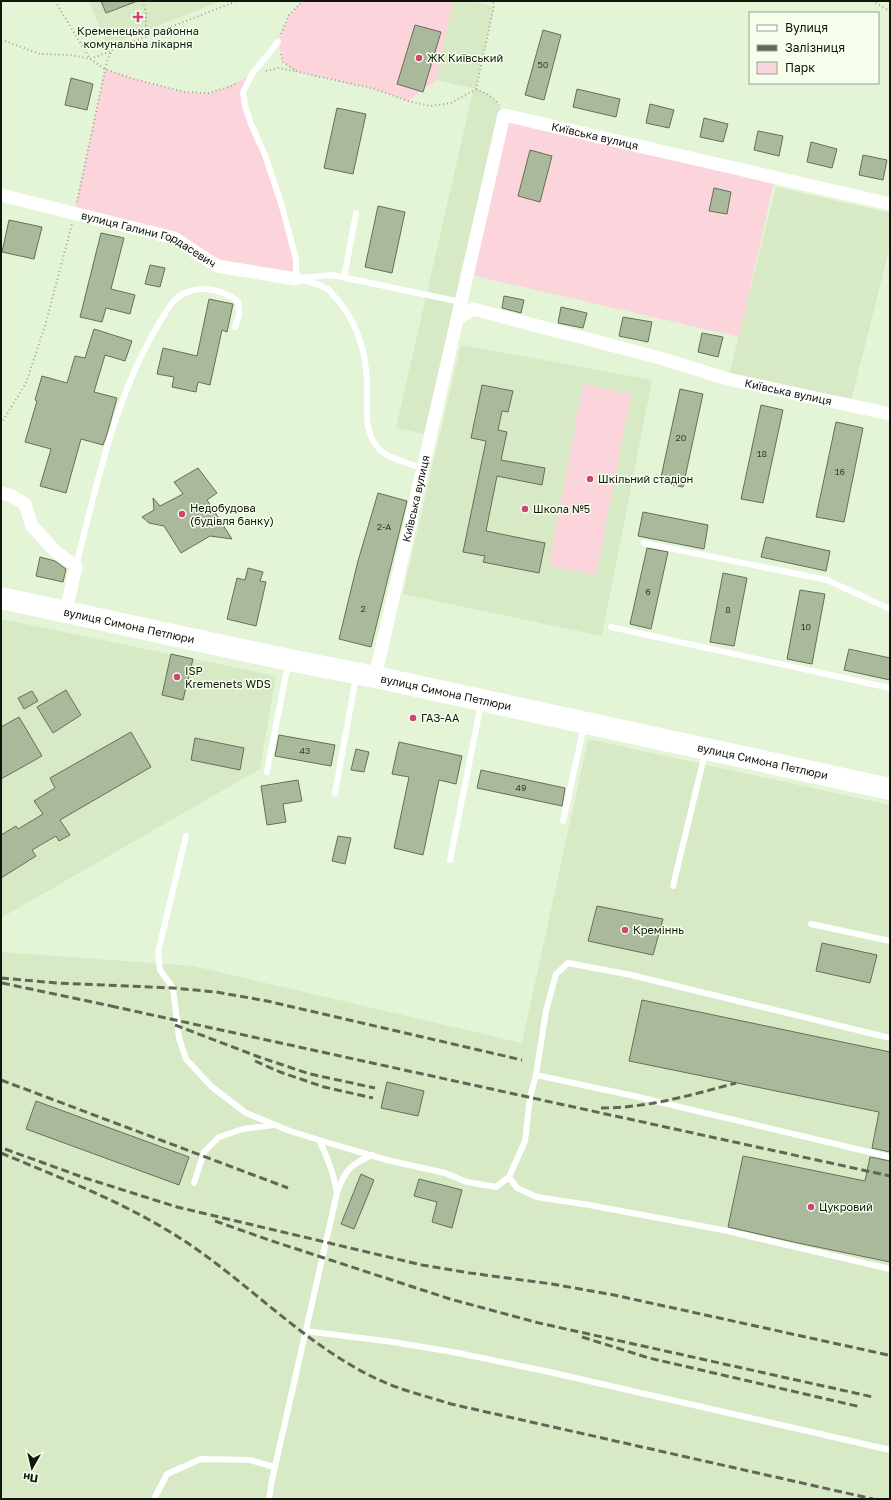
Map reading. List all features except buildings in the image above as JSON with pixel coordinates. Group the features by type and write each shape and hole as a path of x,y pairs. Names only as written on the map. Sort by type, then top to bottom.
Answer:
{"highway":[{"name":"вулиця Симона Петлюри","path":"1,598 482,700 890,789"}],"street":[{"name":"Київська вулиця","path":"366,676 422,469 504,114 890,204"},
{"name":"вулиця Галини Гордасевич","path":"1,195 174,238 217,266 296,278"},
{"name":"Київська вулиця","path":"457,319 473,309 660,358 728,379 890,414"},
{"path":"1,493 10,495 25,504 32,526 56,552 76,566 66,612"}],"lane":[{"path":"278,42 252,74 243,92 245,106 251,124 265,156 281,203 296,258 296,278"},
{"path":"344,278 356,213"},
{"path":"296,278 332,275 461,302"},
{"path":"296,278 326,288 341,303 350,316 364,358 367,383 366,407 372,439 379,450 422,469"},
{"path":"76,566 116,417 149,340 167,310 178,298 194,289 215,291 229,295 238,301 239,315 235,327"},
{"path":"644,543 826,580 890,609"},
{"path":"611,627 890,688"},
{"path":"267,772 289,660"},
{"path":"335,793 366,676"},
{"path":"450,860 482,700"},
{"path":"563,820 584,723"},
{"path":"673,886 706,749"},
{"path":"186,836 158,952 160,970 174,988 178,1038 186,1059 212,1088 246,1113 319,1140 445,1173 467,1182 496,1187 509,1177 525,1141 530,1097 536,1076 546,1011 556,974 568,963 631,975 890,1038"},
{"path":"811,924 890,941"},
{"path":"536,1076 640,1098 890,1157"},
{"path":"194,1183 204,1152 219,1137 243,1130 275,1125"},
{"path":"319,1140 328,1157 334,1176 337,1193"},
{"path":"269,1499 274,1467 337,1193 343,1176 355,1163 372,1155"},
{"path":"509,1177 517,1188 537,1197 723,1230 890,1269"},
{"path":"305,1331 393,1342 453,1352 545,1371 890,1450"},
{"path":"154,1499 167,1474 201,1460 250,1460 274,1467"}],"path":[{"path":"55,1 90,59"},
{"path":"143,1 146,13 146,37"},
{"path":"90,59 237,1"},
{"path":"298,72 283,62 278,42 289,16 303,1"},
{"path":"1,41 5,41 40,54 71,55 90,59 105,69 138,80 185,92 208,93 229,87 252,74 279,68 375,89 408,101 431,106 452,102 476,89 494,6 493,1"},
{"path":"872,1 890,11"},
{"path":"1,424 26,383 44,326 74,213 106,61 112,50"},
{"path":"476,89 489,95 497,102 504,114"}],"shaded area":[{"name":"Кременецька районна комунальна лікарня","path":"89,1 221,1 107,46"},
{"path":"453,1 470,1 494,6 476,88 489,95 497,102 504,115 431,435 396,428 473,91 476,89 436,80"},
{"path":"776,187 890,213 890,246 850,405 728,379"},
{"name":"Школа №5","path":"461,345 652,380 602,636 403,594"},
{"path":"1,619 276,676 260,769 1,918"},
{"path":"588,739 890,805 890,1499 1,1499 1,952 193,966 522,1043"}],"green space":[{"path":"303,1 453,1 436,80 408,101 375,89 298,72 283,62 278,42 289,15"},
{"path":"105,69 158,86 199,93 210,93 252,74 243,92 265,155 296,259 296,279 217,266 174,238 74,213"},
{"path":"504,115 775,178 739,337 467,274"},
{"name":"Шкільний стадіон","path":"583,384 631,394 596,575 549,565"}],"railway":[{"path":"1,978 57,983 173,988 216,992 267,1001 522,1060"},
{"path":"2,983 116,1007"},
{"path":"111,1006 890,1176"},
{"path":"175,1025 259,1057 310,1074 375,1088"},
{"path":"255,1061 280,1072 324,1087 373,1098"},
{"path":"1,1080 288,1188"},
{"path":"601,1108 636,1106 653,1103 736,1083"},
{"path":"5,1149 85,1178 177,1207 422,1265 552,1284 614,1295 888,1355"},
{"path":"1,1153 94,1192 139,1214 183,1240 231,1275 326,1349 351,1365 386,1383 451,1404 873,1499"},
{"path":"215,1221 450,1299 539,1323 873,1397"},
{"path":"582,1337 649,1358 861,1407"}],"place":[{"name":"Кременецька районна комунальна лікарня","path":"138,17"},
{"name":"ЖК Київський","path":"419,58"},
{"name":"Шкільний стадіон","path":"590,479"},
{"name":"Школа №5","path":"525,509"},
{"name":"Недобудова (будівля банку)","path":"182,514"},
{"name":"ISP Kremenets WDS","path":"177,677"},
{"name":"ГАЗ-АА","path":"413,718"},
{"name":"Креміннь","path":"625,930"},
{"name":"Цукровий","path":"811,1207"}]}
